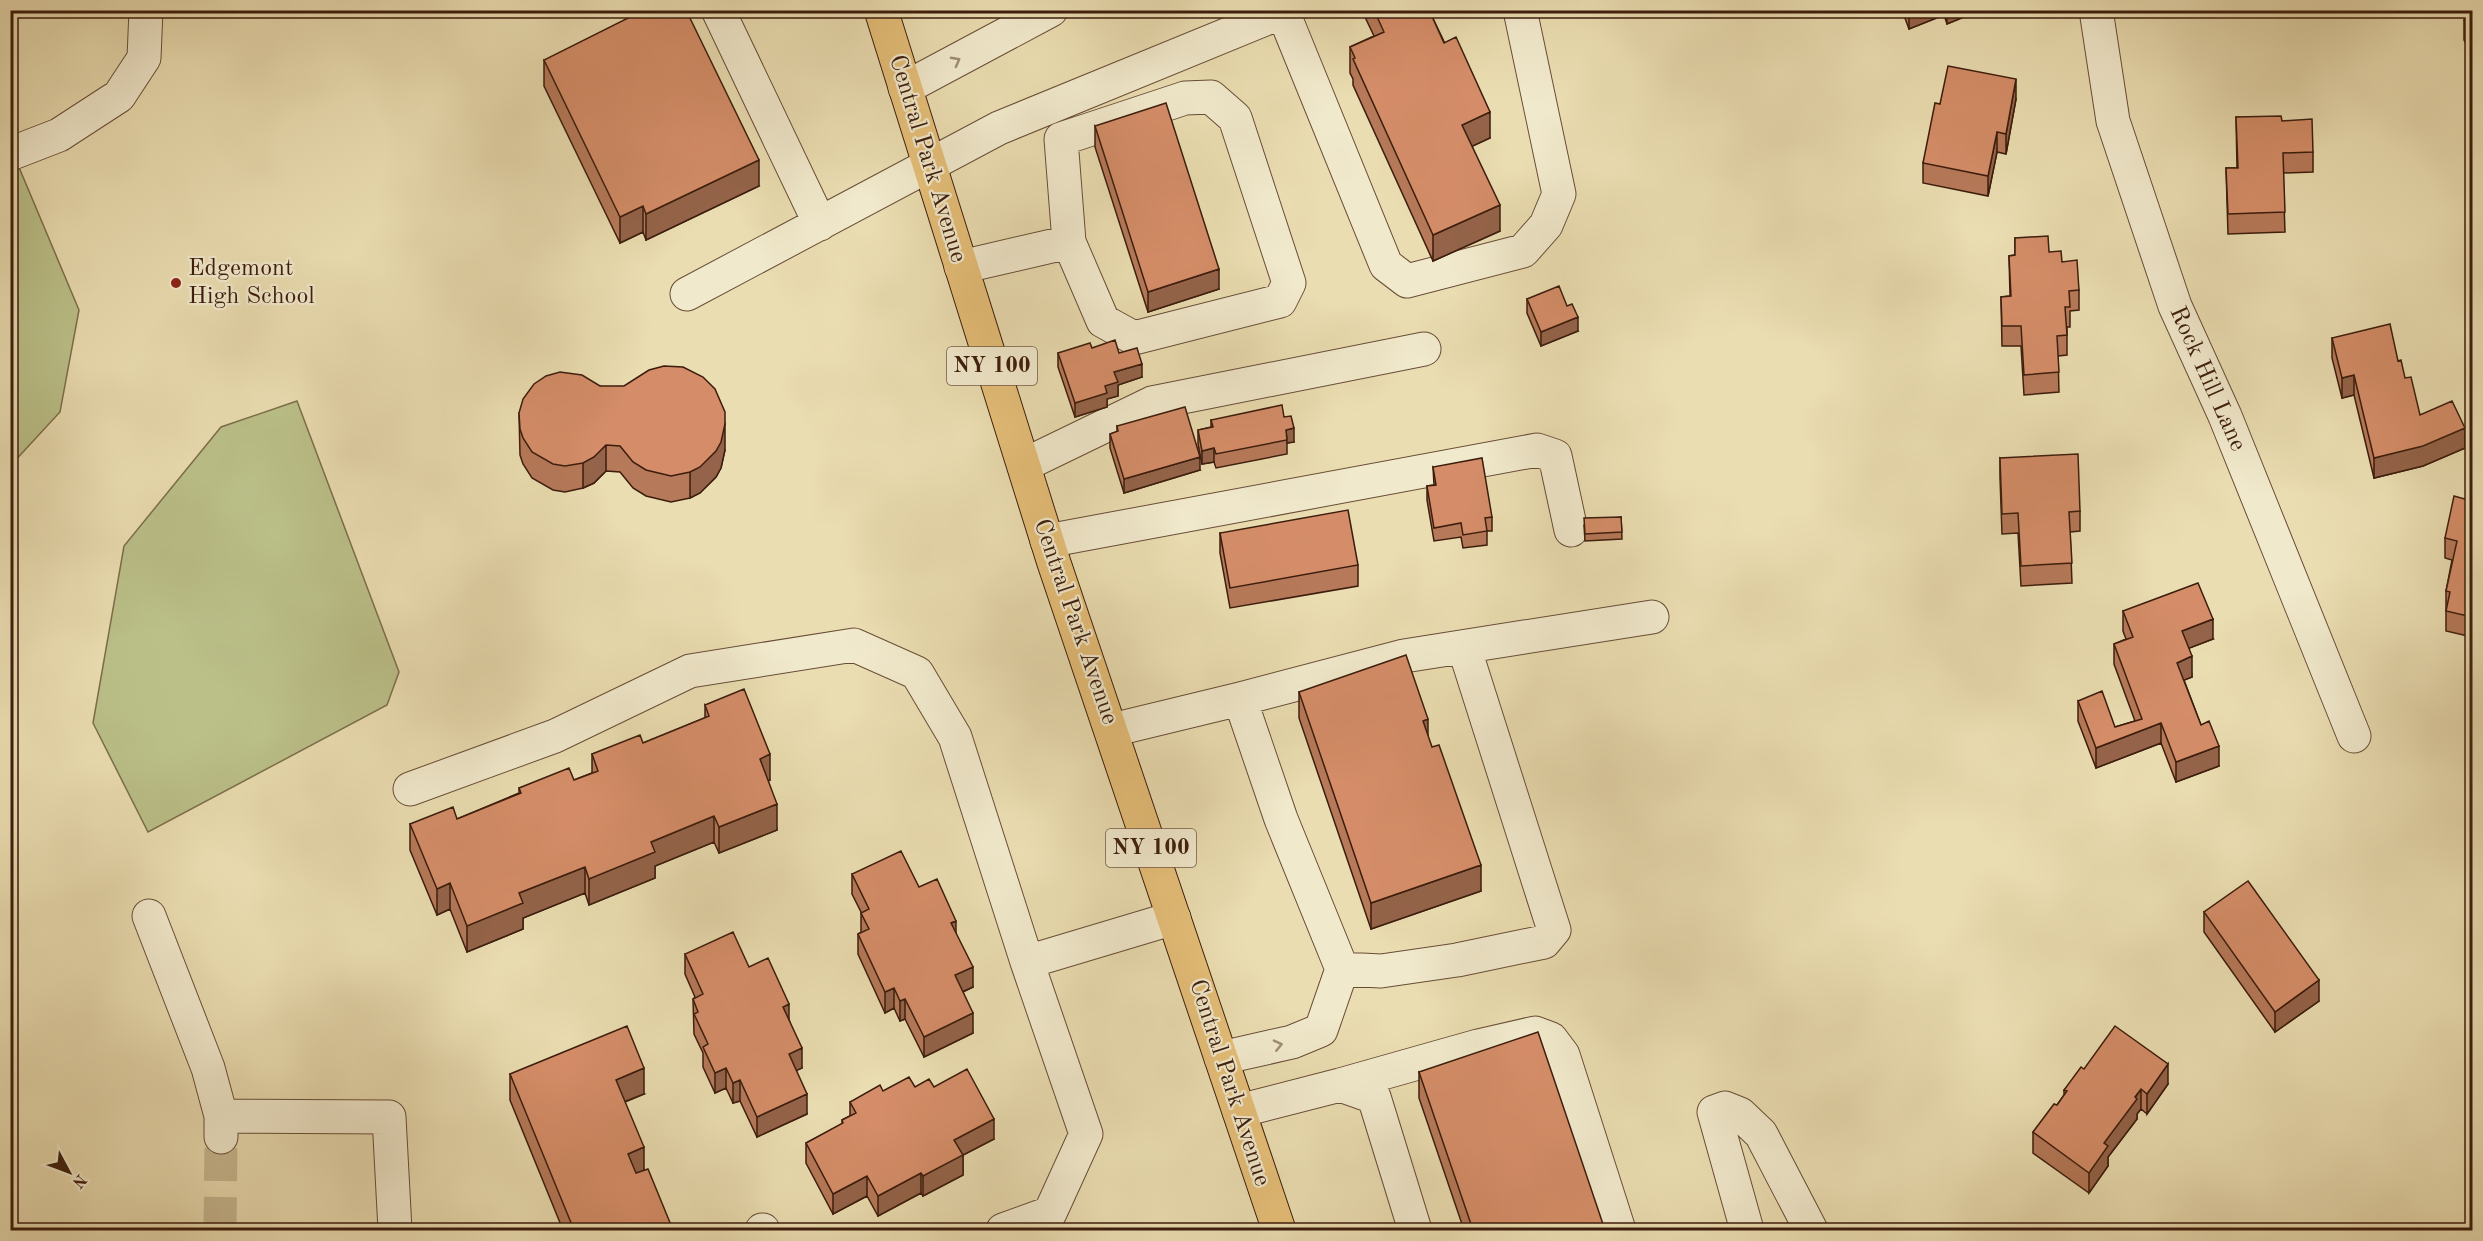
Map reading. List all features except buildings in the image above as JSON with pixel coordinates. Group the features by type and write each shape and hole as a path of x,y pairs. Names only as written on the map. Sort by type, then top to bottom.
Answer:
{"main road":[{"name":"Central Park Avenue","path":"880,10 1047,541 1279,1230"}],"street":[{"path":"10,154 59,135 119,96 144,58 146,10"},
{"path":"718,10 820,224"},
{"path":"687,294 999,128 1285,11 1386,265 1407,281 1523,251 1546,225 1559,194 1521,10"},
{"name":"Rock Hill Lane","path":"2096,10 2113,121 2175,306 2225,416 2355,736"},
{"path":"904,88 1038,14"},
{"path":"1211,97 1235,118 1289,284 1280,301 1134,338 1103,321 1069,242 1061,139 1185,98 1211,97"},
{"path":"961,267 1069,242"},
{"path":"1024,465 1152,403 1424,349"},
{"path":"1047,541 1537,450 1555,456 1572,530"},
{"path":"1112,730 1404,656 1652,617"},
{"path":"410,789 555,736 690,671 854,645 917,673 955,737 1086,1134 1050,1213 1003,1230"},
{"path":"1342,969 1380,971 1457,960 1544,942 1554,930 1464,648"},
{"path":"1221,1058 1292,1042 1321,1030 1342,969 1281,819 1240,699"},
{"path":"149,916 208,1068 221,1127 388,1117 395,1230"},
{"path":"1028,962 1174,918"},
{"path":"1239,1111 1478,1046 1535,1033 1551,1039 1563,1055 1619,1230"},
{"path":"1340,1085 1374,1097 1415,1230"},
{"path":"1747,1230 1714,1112 1725,1108 1740,1114 1761,1134 1811,1230"}],"green space":[{"path":"10,146 79,310 60,412 11,465"},
{"path":"297,401 399,672 387,705 148,832 93,723 124,546 221,427"}],"tunnel":[{"path":"220,1230 221,1139"}],"place":[{"name":"Edgemont High School","path":"176,283"}]}
